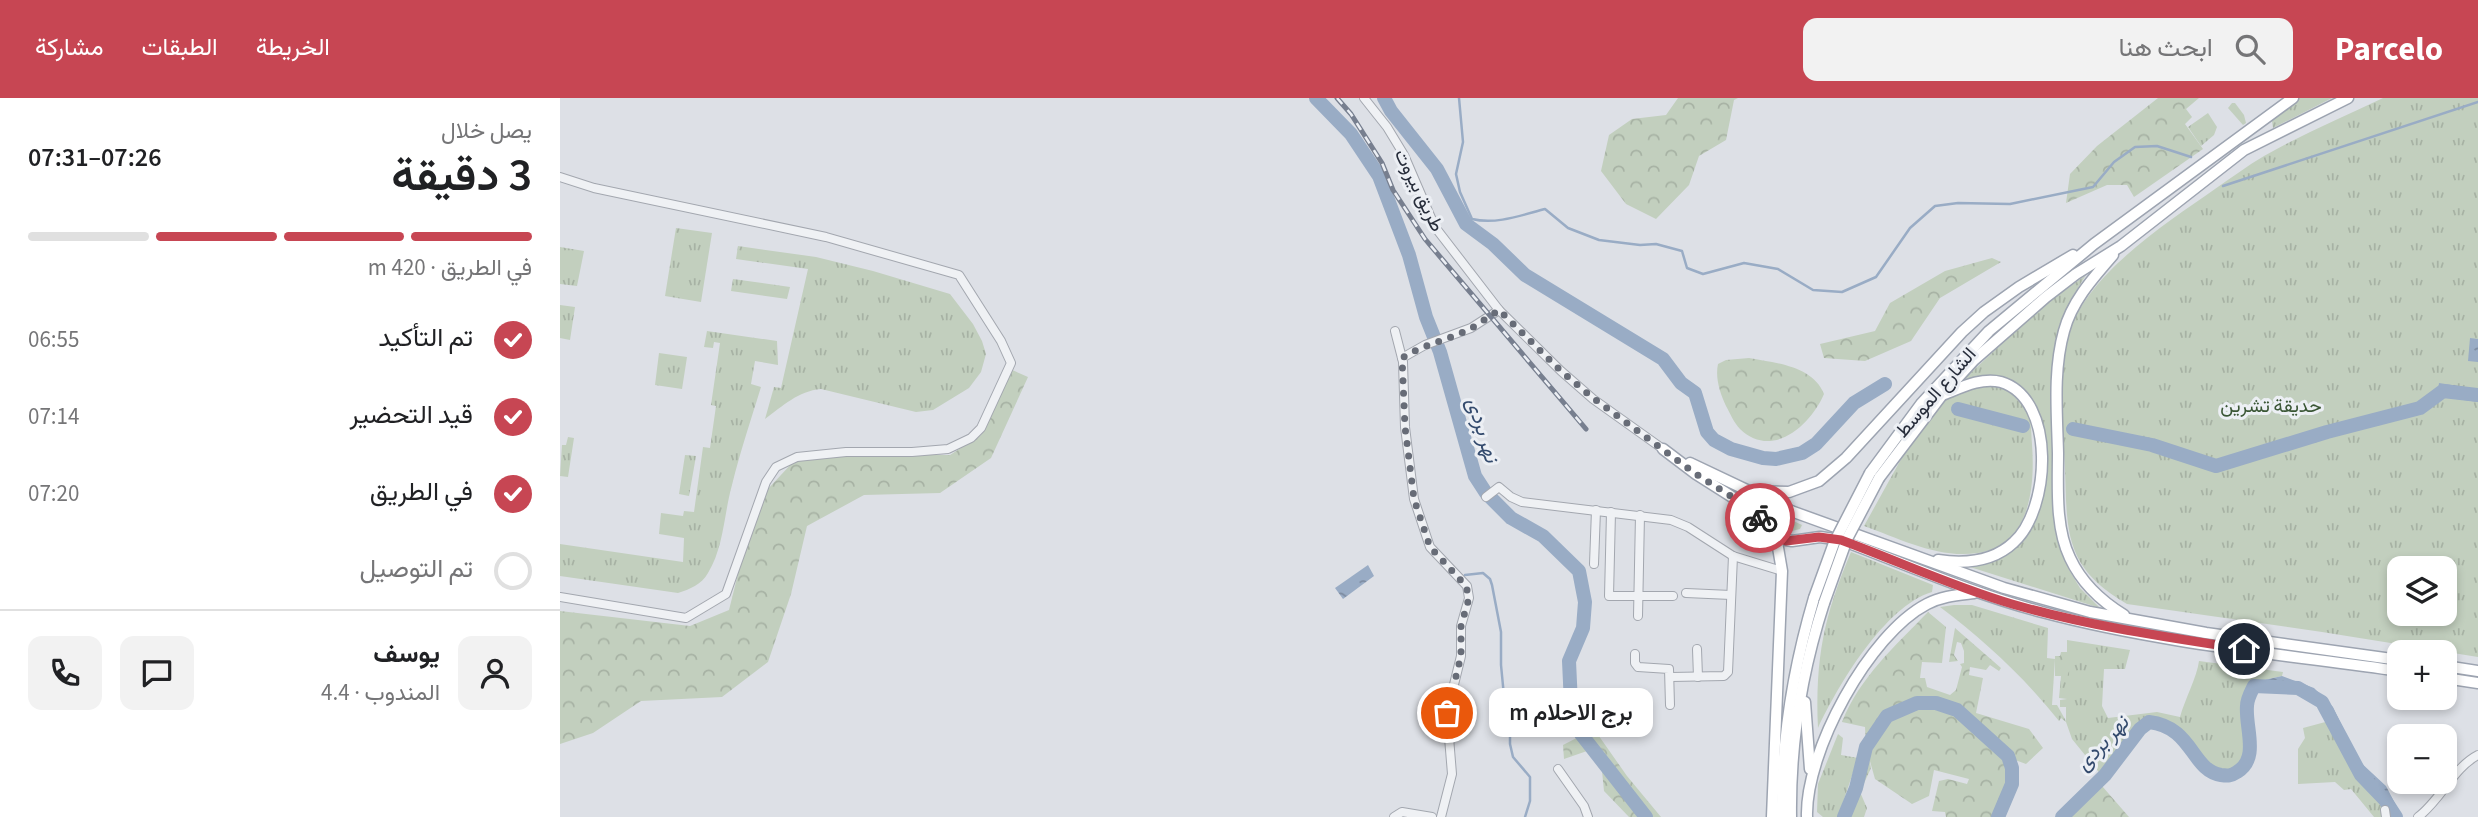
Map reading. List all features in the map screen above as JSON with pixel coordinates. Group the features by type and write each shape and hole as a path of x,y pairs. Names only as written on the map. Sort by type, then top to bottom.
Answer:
{"main road":[{"name":"الشارع الموسط","path":"1772,817 1781,741 1796,673 1842,525 1921,404 1989,331 2094,244 2292,98"},
{"name":"الشارع الموسط","path":"1875,475 1974,360 2017,321 2076,274 2121,246 2244,150 2348,98"},
{"path":"1744,490 1789,492 1819,481 1846,458 1962,332 1984,312 2052,266 2094,244"},
{"path":"2121,246 2084,289 2064,330 2056,381 2059,499 2062,529 2069,557 2084,583 2105,603 2133,620"},
{"path":"1911,555 1968,562 1999,553 2022,533 2034,511 2039,490 2041,452 2038,422 2034,409 2017,390 2001,382 1986,380 1942,395"},
{"name":"طريق بيروت","path":"1663,449 1791,511 2004,588 2090,612 2133,620 2387,658"},
{"name":"طريق بيروت","path":"1663,449 1748,507 1776,536"},
{"path":"1791,511 1779,514 1773,524 1776,536 1786,541 1819,537 1841,540 1976,593 2045,613 2114,629 2387,669"},
{"name":"الشارع الموسط","path":"1776,536 1782,571 1782,817"},
{"path":"1807,817 1811,779 1822,741 1851,685 1887,639 1913,613 1928,603 1953,595 1976,593"},
{"name":"الشارع الموسط","path":"1791,817 1795,739 1819,601"},
{"path":"2457,668 2478,671"},
{"path":"2457,680 2478,683"},
{"path":"1803,686 1811,779"}],"street":[{"name":"طريق بيروت","path":"1364,98 1387,127 1404,155 1435,227 1499,310 1561,371 1663,449"},
{"path":"560,177 594,188 826,237 960,275 1001,341 1011,363 981,428 971,438 947,449 846,452 797,457 776,467 766,482 726,594 686,618 560,597"},
{"path":"1402,358 1425,345 1471,328 1499,310"},
{"path":"1395,331 1402,358 1405,427 1414,499 1430,547 1469,592 1461,626 1461,656 1447,713 1452,774 1441,817"},
{"path":"1486,497 1499,487 1522,502 1679,522 1733,556 1782,571"},
{"path":"1594,564 1596,510"},
{"path":"1611,512 1609,596 1673,596"},
{"path":"1638,616 1640,516"},
{"path":"1671,677 1724,676 1728,672 1733,556"},
{"path":"1686,593 1731,595"},
{"path":"1697,649 1698,677"},
{"path":"1635,654 1638,667 1667,667 1670,671 1670,705"},
{"path":"2418,817 2430,807 2465,764 2478,755"},
{"path":"1558,769 1584,806 1588,817"},
{"path":"1394,817 1402,812 1432,817"}],"green space":[{"path":"1678,98 1738,98 1734,100 1726,140 1699,156 1689,185 1656,219 1626,204 1601,171 1609,135 1632,119 1666,115"},
{"path":"2158,98 2199,98 2186,109 2192,117 2185,124 2203,149 2134,197 2127,185 2107,185 2066,203 2070,174 2097,146"},
{"path":"2297,98 2332,98 2273,128 2272,121"},
{"name":"حديقة تشرين","path":"2383,98 2478,98 2478,657 2457,654 2457,640 2387,640 2387,642 2127,604 2091,577 2074,547 2067,512 2061,382 2069,332 2079,310 2111,270 2152,234 2245,168 2293,140"},
{"path":"2235,103 2244,115 2246,123 2243,125 2228,108"},
{"path":"2208,113 2217,127 2214,135 2201,146 2188,127"},
{"path":"676,228 712,233 701,302 665,296"},
{"path":"738,246 816,257 950,294 973,324 982,341 986,354 981,372 969,388 933,410 916,412 821,389 798,396 765,419 774,387 781,388 808,269 736,259"},
{"path":"560,247 584,251 577,286 560,284"},
{"path":"1992,258 2001,262 1940,298 1911,341 1865,361 1824,358 1820,344 1875,331 1890,303 1945,271"},
{"path":"2086,275 2059,326 2052,362 2055,530 2068,568 2080,588 2100,608 1970,567 2007,552 2033,522 2037,507 2044,432 2035,404 2016,385 1991,377 1962,381 2039,309"},
{"path":"733,279 790,287 787,299 731,291"},
{"path":"560,305 575,307 570,340 560,338"},
{"path":"707,331 777,341 778,365 755,361 751,384 761,387 729,496 721,541 708,573 699,584 678,593 560,576 560,544 683,562 684,538 659,534 661,513 683,516 684,511 694,512 703,447 710,448 716,406 711,405 720,343 714,342 713,348 704,347"},
{"path":"659,353 687,357 682,389 655,385"},
{"path":"1749,358 1782,364 1803,372 1819,385 1824,394 1810,417 1789,435 1765,441 1752,438 1738,427 1726,406 1717,375 1718,364 1726,360"},
{"path":"1010,369 1028,377 991,458 940,493 864,495 807,526 791,594 768,662 722,697 641,701 593,733 560,744 560,611 690,626 729,610 742,558 766,491 794,461 842,455 950,455 981,435"},
{"path":"1985,384 2013,394 2025,407 2030,420 2033,460 2030,495 2019,526 2009,538 1996,548 1978,553 1949,553 1920,547 1864,526 1905,452 1943,402 1953,395"},
{"path":"568,437 574,438 568,477 560,476 562,445 566,445"},
{"path":"685,455 696,456 689,496 679,494"},
{"path":"1787,518 1802,525 1800,529 1784,533 1779,529 1782,521"},
{"path":"1851,552 1933,585 1932,592 1914,600 1897,613 1865,649 1850,670 1818,728 1818,680 1823,638 1834,597"},
{"path":"1972,605 2048,628 2047,658 2055,659 2052,705 2057,705 2066,721 2066,707 2060,707 2060,700 2067,699 2059,698 2061,676 2068,676 2067,640 2130,650 2125,669 2104,669 2102,706 2108,718 2157,712 2180,717 2199,661 2283,672 2282,676 2255,682 2249,699 2246,723 2250,742 2249,755 2239,771 2226,776 2218,775 2195,755 2178,729 2150,719 2141,720 2102,776 2072,739 2066,722 2061,718 2059,721 2003,660 1940,607"},
{"path":"1928,612 1946,627 1942,663 1922,662 1920,678 1925,678 1927,687 1950,695 1956,690 1962,667 1960,664 1964,663 1964,651 1961,643 1957,642 1954,655 1958,661 1949,662 1955,628 2001,668 1999,671 1990,665 1986,670 1970,667 1969,675 1983,678 1976,713 2029,729 2043,748 2026,764 2007,757 2008,781 1995,817 1946,817 1945,812 1932,811 1939,781 1948,779 1967,784 1969,779 1934,770 1929,796 1912,804 1875,779 1866,747 1865,727 1842,722 1868,676"},
{"path":"2067,645 2070,645 2069,676 2055,676 2055,656 2067,652"},
{"path":"2329,721 2359,777 2385,806 2385,817 2374,817 2351,789 2344,790 2335,782 2298,784 2298,749 2305,738 2303,728"},
{"path":"1594,729 1627,776 1661,817 1629,817 1604,791 1602,771 1587,751 1564,759 1563,745"},
{"path":"1838,734 1843,738 1841,755 1858,758 1838,817 1823,817 1817,812 1818,784"},
{"path":"1869,758 1871,768 1860,792 1867,808 1864,817 1848,817"},
{"path":"2102,786 2129,817 2068,817"}],"water":[{"path":"2470,338 2478,339 2478,362 2468,361"},
{"path":"2439,383 2478,389 2478,402 2442,397 2438,390"},
{"path":"1368,565 1374,576 1343,599 1335,588"},
{"path":"2282,676 2314,688 2333,707 2358,760 2386,786 2387,794 2390,794 2402,817 2391,817 2385,799 2361,775 2322,702 2298,688 2254,686 2247,703 2255,682"}],"waterway":[{"name":"نهر بردى","path":"1316,98 1351,134 1379,176 1409,255 1475,476 1486,493 1511,518 1543,536 1579,571 1585,602 1583,628 1569,661 1571,704 1581,734 1646,817"},
{"path":"1384,98 1391,111 1437,169 1466,224 1493,244 1525,275 1663,359 1681,383 1695,393 1707,432 1714,440 1731,449 1763,458 1776,459 1802,453 1816,444 1854,403 1885,384"},
{"path":"1459,98 1463,142 1456,174 1460,192 1472,219 1500,220 1545,209 1568,228 1599,240 1640,245 1656,244 1682,251 1687,268 1703,274 1744,263 1778,269 1813,290 1842,292 1876,277 1910,228 1935,206 1958,203 2010,204 2093,187 2114,162 2135,147 2157,146 2191,157"},
{"path":"2223,186 2478,102"},
{"path":"2073,429 2152,445 2216,466 2327,432 2420,408 2443,391 2478,395"},
{"path":"1958,409 2023,426"},
{"path":"1465,575 1483,573 1492,585 1501,632 1501,665 1504,696 1510,715 1510,744 1513,757 1530,777 1530,801 1525,817"},
{"name":"نهر بردى","path":"2062,817 2105,775 2140,729 2149,722 2175,732 2211,771 2226,776 2237,772 2244,766 2250,751 2247,706 2254,686 2298,688 2322,702 2361,775 2385,800 2396,817"},
{"name":"نهر بردى","path":"1844,817 1856,788 1866,747 1887,716 1917,703 1936,703 1957,710 2008,756 2012,768 2012,784 1998,817"}],"railway":[{"path":"1337,98 1351,114 1382,163 1393,190 1425,239 1586,429"}],"way so far":[{"path":"1447,713 1461,656 1461,626 1469,592 1434,554 1426,539 1414,499 1405,427 1402,358 1409,353 1471,328 1499,310 1561,371 1593,398 1760,518"}],"place":[{"name":"برج الاحلام m","path":"1447,713"}],"route":[{"path":"1760,518 1780,539 1792,541 1819,537 1841,540 1976,593 2045,613 2114,629 2244,649"}]}
